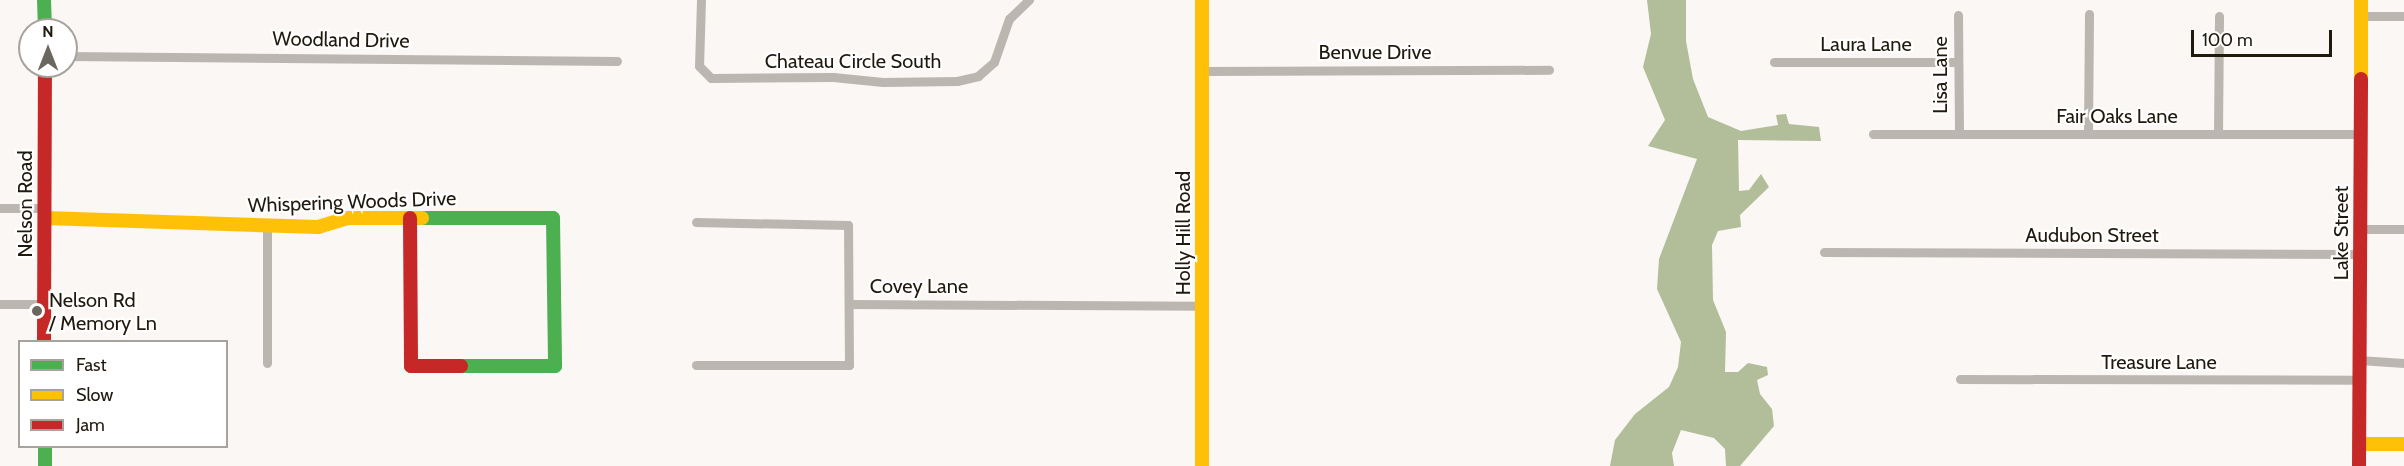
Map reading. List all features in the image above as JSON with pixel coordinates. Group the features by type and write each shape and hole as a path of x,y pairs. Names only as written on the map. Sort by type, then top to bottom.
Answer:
{"street":[{"path":"44,0 45,18"},
{"name":"Chateau Circle South","path":"702,2 699,66 711,78 833,77 883,82 957,81 978,76 994,62 1009,19 1029,0"},
{"name":"Holly Hill Road","path":"1202,0 1203,466"},
{"name":"Lake Street","path":"2359,466 2361,0"},
{"name":"Lisa Lane","path":"1958,15 1959,134"},
{"path":"2088,133 2089,15"},
{"path":"2218,134 2219,16"},
{"path":"2361,16 2404,16"},
{"name":"Woodland Drive","path":"78,56 617,61"},
{"name":"Laura Lane","path":"1774,62 1958,62"},
{"name":"Benvue Drive","path":"1202,71 1549,70"},
{"name":"Nelson Road","path":"44,340 45,78"},
{"name":"Fair Oaks Lane","path":"1873,134 2361,134"},
{"path":"0,208 44,213"},
{"name":"Whispering Woods Drive","path":"44,213 318,227 348,218 410,218 553,218 555,366 411,366 410,218"},
{"path":"696,222 848,225 849,304"},
{"path":"267,226 267,363"},
{"path":"2360,229 2404,229"},
{"name":"Audubon Street","path":"1824,252 2360,254"},
{"path":"0,304 44,304"},
{"name":"Covey Lane","path":"696,365 849,364 849,304 1202,306"},
{"path":"2359,360 2404,363"},
{"name":"Treasure Lane","path":"1959,379 2359,380"},
{"path":"2359,444 2404,444"},
{"path":"45,448 45,466"}],"shaded area":[{"path":"1647,0 1686,0 1686,41 1693,79 1708,117 1741,131 1778,125 1776,115 1786,114 1789,124 1819,127 1821,141 1738,140 1739,191 1749,190 1761,174 1769,187 1740,215 1741,227 1718,231 1712,245 1713,300 1726,332 1725,372 1738,372 1748,363 1767,367 1768,375 1757,380 1760,394 1772,409 1774,426 1740,466 1726,466 1725,449 1714,438 1681,430 1672,453 1674,466 1610,466 1615,440 1635,414 1669,387 1678,367 1681,342 1657,289 1659,259 1697,159 1648,146 1665,120 1643,67 1651,34"}],"traffic: fast":[{"path":"44,0 45,18"},
{"path":"422,218 553,218 555,366 461,366"},
{"path":"45,448 45,466"}],"traffic: slow":[{"path":"1202,0 1202,466"},
{"path":"2361,0 2361,79"},
{"path":"45,218 318,227 348,218 422,218"},
{"path":"2359,444 2404,444"}],"traffic: jam":[{"path":"44,340 45,78"},
{"path":"2359,466 2361,79"},
{"path":"410,218 411,366 461,366"}],"place":[{"name":"Nelson Rd / Memory Ln","path":"37,311"}]}
